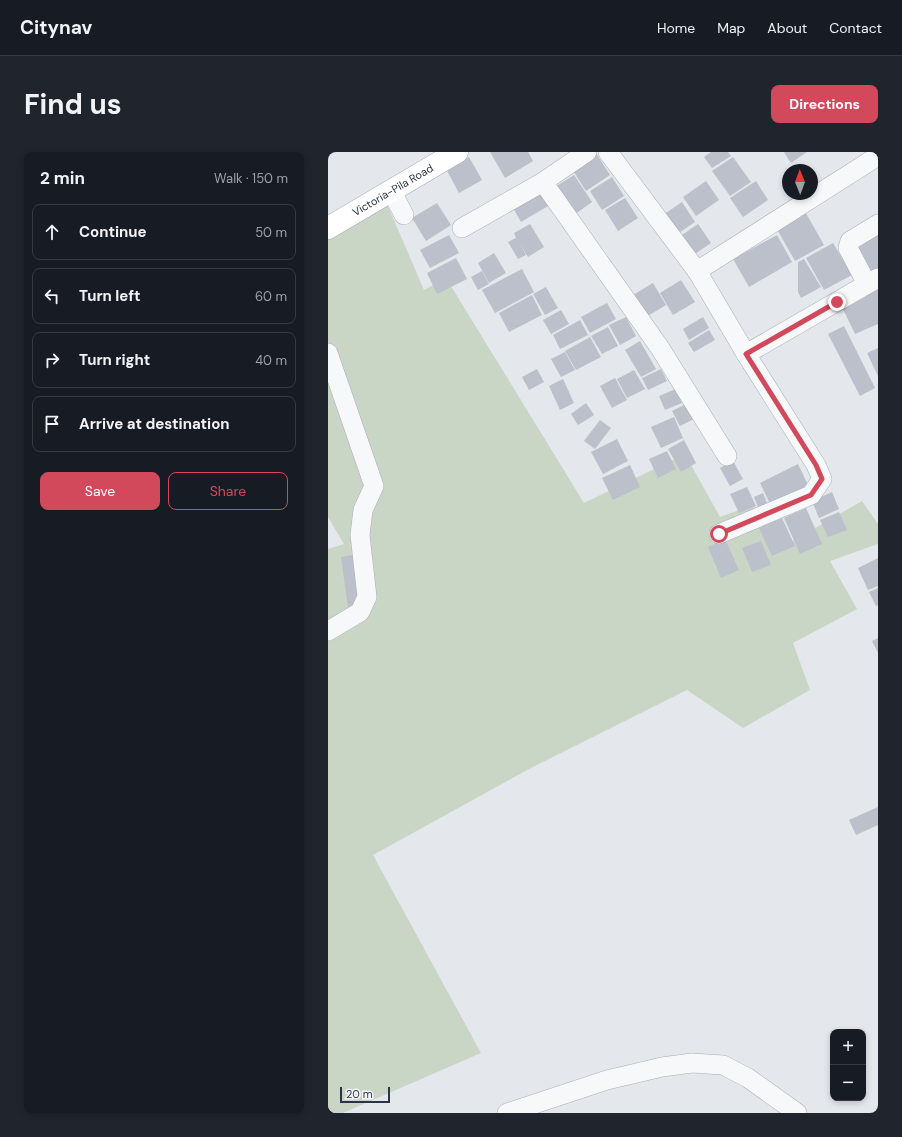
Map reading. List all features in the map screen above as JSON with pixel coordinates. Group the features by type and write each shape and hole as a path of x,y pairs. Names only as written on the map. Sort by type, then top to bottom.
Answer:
{"main road":[{"name":"Victoria-Pila Road","path":"328,228 457,152"}],"street":[{"path":"462,228 543,182 587,152"},
{"path":"608,152 697,271 746,354 816,465 822,479 811,495 719,534"},
{"path":"697,271 878,156"},
{"path":"543,182 660,348 727,456"},
{"path":"391,190 404,215"},
{"path":"746,354 873,281 848,248 850,241 878,224"},
{"path":"328,353 374,486 363,510 360,535 367,597 360,612 328,631"},
{"path":"507,1113 607,1080 662,1067 692,1063 723,1065 748,1078 797,1113"}],"green space":[{"path":"384,197 424,290 446,278 584,503 685,454 720,517 753,505 777,550 862,501 878,524 878,544 830,561 857,609 793,643 810,690 743,728 687,690 527,770 373,855 481,1053 343,1113 328,1113 328,549 344,544 328,517 328,228"}],"building":[{"path":"490,152 528,152 533,161 505,178"},
{"path":"711,152 728,152 731,156 712,168 704,157"},
{"path":"784,152 807,152 791,163"},
{"path":"596,153 610,175 586,191 572,169"},
{"path":"469,157 482,180 459,193 446,169"},
{"path":"733,157 751,182 730,196 712,171"},
{"path":"574,175 592,202 574,215 555,187"},
{"path":"612,177 624,196 602,210 590,191"},
{"path":"706,181 719,200 696,216 683,197"},
{"path":"756,181 768,200 743,217 730,198"},
{"path":"540,192 548,206 521,222 513,208"},
{"path":"625,198 638,218 618,231 605,210"},
{"path":"682,202 695,222 673,237 660,217"},
{"path":"437,203 451,225 426,241 412,218"},
{"path":"803,208 824,245 795,261 774,224"},
{"path":"530,224 544,247 528,257 520,244 526,255 518,259 508,242 516,238 514,233"},
{"path":"698,224 711,243 689,258 676,239"},
{"path":"878,234 878,273 868,278 853,247"},
{"path":"449,235 459,253 430,268 420,250"},
{"path":"777,235 792,262 749,287 733,259"},
{"path":"833,243 852,275 824,290 806,258"},
{"path":"494,253 506,273 489,283 478,263"},
{"path":"456,258 467,279 437,294 427,273"},
{"path":"804,259 821,287 801,298 798,292 798,262"},
{"path":"522,269 534,292 495,313 482,290"},
{"path":"482,271 489,284 478,290 471,277"},
{"path":"681,280 695,302 673,315 660,293"},
{"path":"653,283 666,305 646,317 633,295"},
{"path":"546,287 558,308 545,315 533,294"},
{"path":"878,288 878,324 855,334 841,305"},
{"path":"532,295 542,315 509,332 499,313"},
{"path":"607,303 616,319 590,333 581,317"},
{"path":"561,310 569,324 551,334 543,320"},
{"path":"626,317 636,336 620,345 609,325"},
{"path":"703,317 709,328 689,340 683,329"},
{"path":"580,320 588,335 560,349 553,335"},
{"path":"844,326 875,388 860,396 828,334"},
{"path":"608,327 618,346 602,354 591,336"},
{"path":"709,330 715,340 694,352 688,343"},
{"path":"590,337 601,357 576,370 565,351"},
{"path":"640,341 656,369 641,377 625,350"},
{"path":"878,348 878,376 867,353"},
{"path":"565,352 575,370 561,377 551,359"},
{"path":"537,369 544,382 529,390 522,377"},
{"path":"661,369 667,381 648,390 642,378"},
{"path":"634,370 645,389 627,398 617,379"},
{"path":"615,378 627,400 612,408 600,386"},
{"path":"563,379 574,403 560,410 549,386"},
{"path":"676,389 682,403 665,410 659,396"},
{"path":"586,403 594,415 578,425 571,414"},
{"path":"686,404 694,419 680,426 672,411"},
{"path":"674,417 683,438 661,448 651,427"},
{"path":"600,420 611,428 595,449 584,441"},
{"path":"617,439 628,461 603,474 591,452"},
{"path":"684,440 696,463 681,472 668,449"},
{"path":"667,451 676,469 658,478 649,459"},
{"path":"733,461 743,479 730,486 720,468"},
{"path":"798,464 809,487 771,506 760,483"},
{"path":"630,465 640,487 613,500 602,478"},
{"path":"747,487 756,506 739,513 730,494"},
{"path":"832,492 839,509 819,518 812,501"},
{"path":"763,493 769,508 760,512 754,497"},
{"path":"806,508 822,544 800,554 784,518"},
{"path":"839,512 847,530 828,537 820,520"},
{"path":"782,518 795,546 772,556 759,528"},
{"path":"725,539 739,570 721,578 708,547"},
{"path":"761,541 771,565 752,572 742,548"},
{"path":"358,554 365,606 348,608 341,557"},
{"path":"878,558 878,586 868,590 858,568"},
{"path":"878,588 878,605 876,606 869,592"},
{"path":"878,638 878,653 872,641"},
{"path":"878,807 878,825 856,835 849,820"}],"route":[{"path":"719,534 811,495 822,479 816,465 746,354 837,302"}]}
